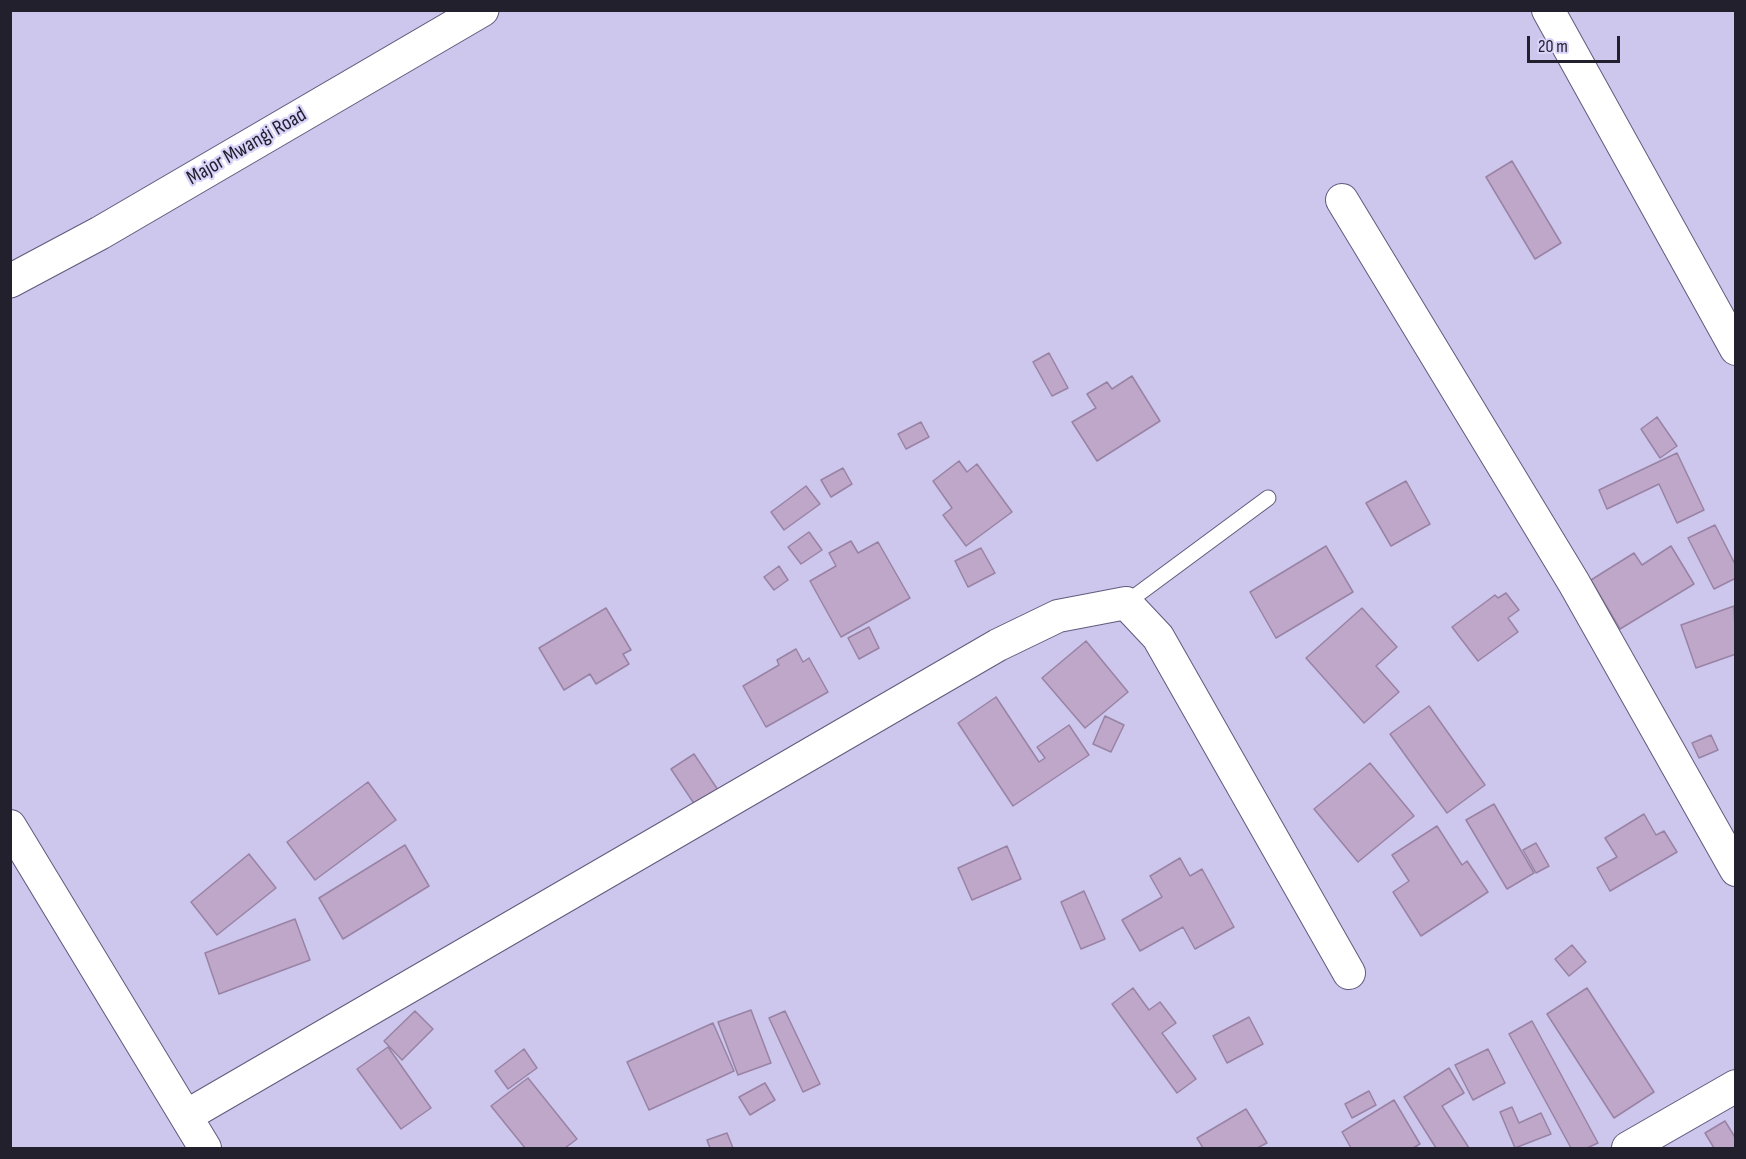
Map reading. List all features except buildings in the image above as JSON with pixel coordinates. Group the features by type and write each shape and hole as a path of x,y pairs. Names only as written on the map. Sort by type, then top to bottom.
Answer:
{"street":[{"name":"Major Mwangi Road","path":"10,281 100,233 482,10"},
{"path":"1548,10 1736,349"},
{"path":"1342,200 1574,584 1736,870"},
{"path":"186,1116 998,645 1058,616 1126,603 1158,637 1349,973"},
{"path":"10,826 205,1149"},
{"path":"1628,1149 1736,1086"}],"lane":[{"path":"1126,603 1268,498"}]}
